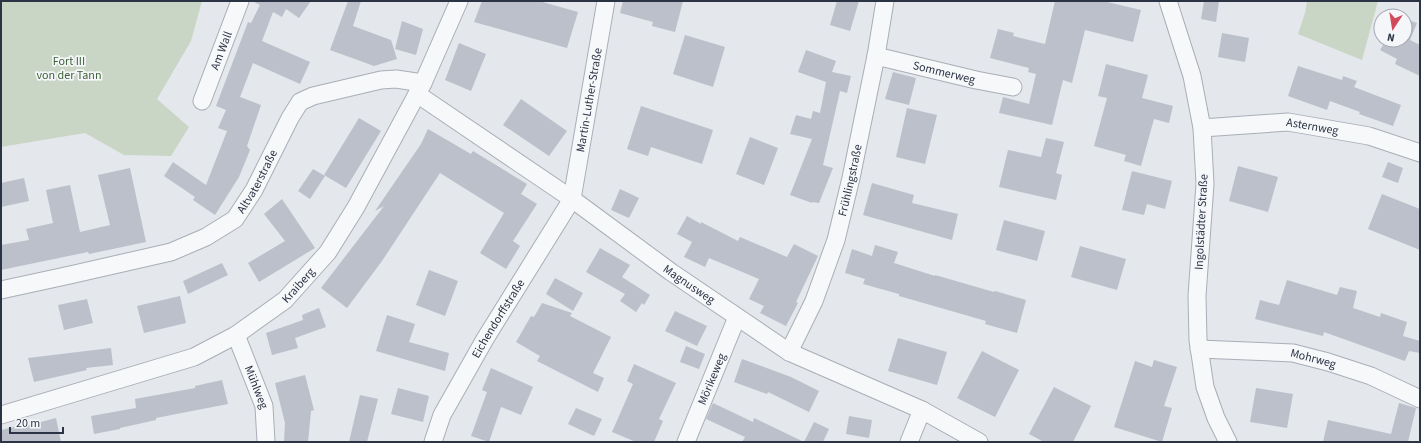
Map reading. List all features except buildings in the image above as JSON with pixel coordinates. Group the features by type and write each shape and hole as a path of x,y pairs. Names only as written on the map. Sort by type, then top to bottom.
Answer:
{"street":[{"name":"Am Wall","path":"202,101 240,1"},
{"name":"Kraiberg","path":"1,415 194,357 236,335 285,300 328,252 356,207 420,89 459,1"},
{"name":"Martin-Luther-Straße","path":"572,200 606,1"},
{"name":"Frühlingstraße","path":"789,352 814,301 836,240 851,178 876,56 885,1"},
{"name":"Ingolstädter Straße","path":"1168,1 1192,76 1202,128 1205,184 1197,296 1198,340 1205,387 1216,418 1228,442"},
{"name":"Sommerweg","path":"876,56 976,80 1013,87"},
{"name":"Altvaterstraße","path":"1,290 70,276 171,252 206,237 235,219 254,190 290,118 300,102 313,96 381,80 396,80 420,89"},
{"name":"Magnusweg","path":"420,89 671,272 789,352 922,410 979,442"},
{"name":"Asternweg","path":"1202,128 1288,122 1369,136 1420,153"},
{"name":"Eichendorffstraße","path":"434,442 442,414 485,339 572,200"},
{"name":"Mörikeweg","path":"686,442 736,317"},
{"name":"Mühlweg","path":"236,335 264,406 266,442"},
{"name":"Mohrweg","path":"1199,349 1293,353 1328,362 1371,376 1420,399"},
{"path":"909,442 922,410"}],"green space":[{"name":"Fort III von der Tann","path":"1,1 202,1 191,41 157,99 189,127 171,156 124,155 85,133 1,147"},
{"path":"1307,1 1378,1 1376,8 1373,8 1373,19 1362,60 1298,34 1305,13"}]}
